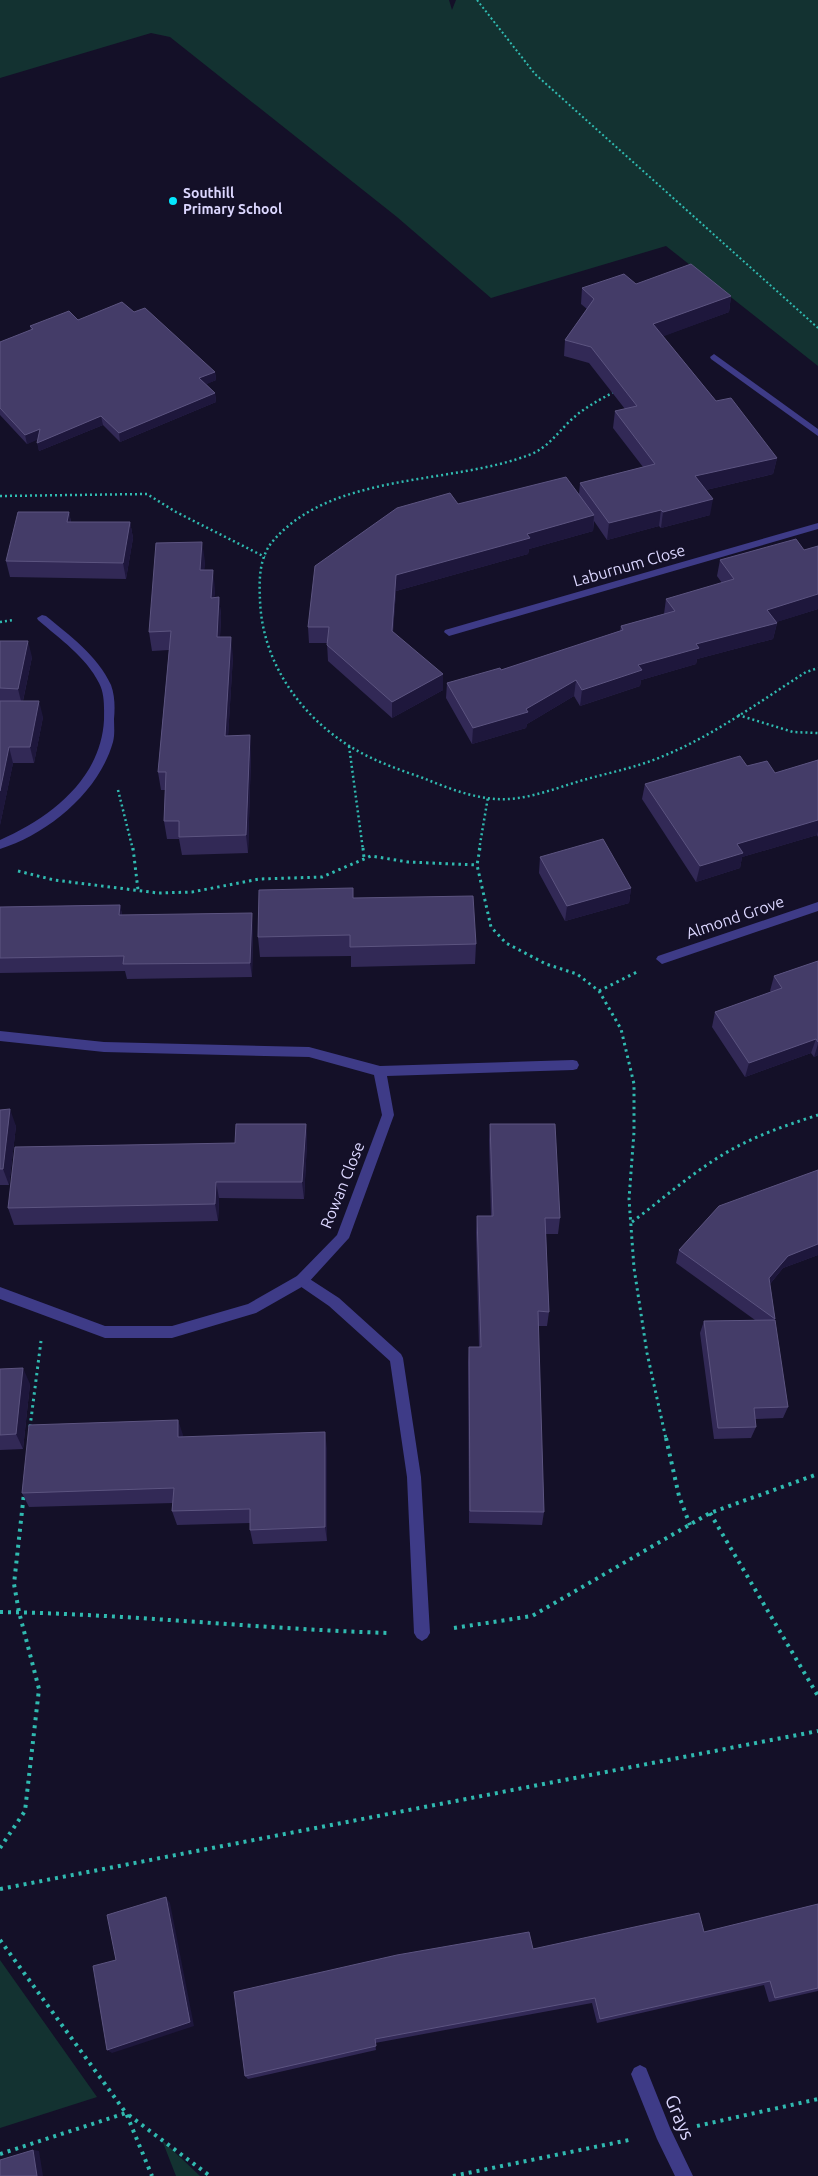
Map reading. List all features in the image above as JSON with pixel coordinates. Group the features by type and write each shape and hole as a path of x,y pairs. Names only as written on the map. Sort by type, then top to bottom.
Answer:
{"street":[{"path":"714,357 818,433"},
{"name":"Laburnum Close","path":"449,632 818,526"},
{"path":"0,845 33,829 57,813 90,778 99,764 108,742 110,708 104,682 92,665 42,618"},
{"name":"Almond Grove","path":"662,959 818,906"},
{"path":"0,1036 104,1047 309,1052 380,1071 464,1066 573,1065"},
{"name":"Rowan Close","path":"0,1293 105,1332 172,1332 251,1309 302,1280 342,1238 388,1115 380,1071"},
{"path":"302,1280 334,1302 396,1358 414,1478 422,1634"},
{"name":"Grays","path":"640,2074 663,2133 684,2176"}],"path":[{"path":"478,0 535,74 818,328"},
{"path":"0,496 147,494 176,512 265,558"},
{"path":"738,715 793,732 818,733"},
{"path":"349,745 364,858"},
{"path":"99,764 117,787 129,823 136,856 138,890"},
{"path":"488,797 477,864 491,927 506,943 546,964 576,974 599,991 621,1029 634,1084 634,1132 629,1199 634,1268 647,1353 679,1496 690,1525"},
{"path":"9,869 54,880 158,893 192,892 259,879 322,877 371,856 408,862 477,864"},
{"path":"599,991 662,959"},
{"path":"631,1223 700,1170 741,1144 787,1124 818,1115"},
{"path":"30,1430 38,1354 49,1312"},
{"path":"0,1848 25,1811 39,1689 19,1612 14,1584 24,1488"},
{"path":"710,1513 818,1696"},
{"path":"0,1889 818,1732"},
{"path":"0,1940 126,2113 152,2176"},
{"path":"453,2176 818,2099"},
{"path":"0,2154 126,2113"},
{"path":"126,2113 210,2176"}],"green space":[{"path":"0,0 449,0 452,10 456,0 818,0 818,366 666,246 491,298 397,217 170,37 151,33 0,78"},
{"path":"0,1960 97,2097 0,2128"},
{"path":"162,2140 200,2176 176,2176"}],"building":[{"path":"691,264 731,296 653,324 716,401 731,398 777,458 695,476 713,499 609,523 580,483 655,464 615,411 637,406 591,347 565,340 594,299 582,288 624,274 636,284"},
{"path":"122,302 134,312 145,308 215,372 199,378 215,393 119,433 101,416 37,443 40,429 25,435 0,408 0,342 33,329 30,326 69,311 78,320"},
{"path":"566,477 594,515 527,534 530,538 396,575 392,631 443,674 392,702 327,645 329,627 308,627 315,566 397,508 450,493 458,504"},
{"path":"18,512 69,512 67,522 130,522 123,563 6,561"},
{"path":"796,539 804,550 818,546 818,594 767,610 777,623 696,644 699,648 638,665 642,670 582,690 576,680 526,709 528,712 473,728 447,683 500,668 501,670 623,630 621,626 675,611 666,599 734,579 720,560"},
{"path":"202,542 200,570 213,570 211,598 219,597 217,637 231,637 225,736 250,735 246,835 179,837 179,821 164,821 166,772 158,772 171,631 149,632 156,543"},
{"path":"0,641 28,641 18,689 0,688"},
{"path":"0,701 39,701 30,747 9,747 0,791"},
{"path":"740,756 747,766 767,761 775,773 818,760 818,820 737,844 743,853 700,866 645,784"},
{"path":"603,839 631,888 567,906 540,857"},
{"path":"353,888 353,898 473,896 476,944 350,947 350,935 258,937 259,890"},
{"path":"120,905 119,915 252,913 250,963 123,964 124,956 0,958 0,907"},
{"path":"818,961 818,1042 816,1039 749,1063 715,1012 782,988 774,976"},
{"path":"10,1109 3,1169 0,1169 0,1110"},
{"path":"236,1124 306,1124 302,1182 216,1182 215,1204 8,1208 15,1147 235,1143"},
{"path":"490,1124 555,1124 560,1218 545,1218 549,1312 538,1311 544,1512 470,1511 469,1347 481,1347 477,1216 493,1216"},
{"path":"818,1170 818,1244 788,1256 769,1278 775,1319 679,1250 719,1206"},
{"path":"775,1320 788,1407 754,1408 756,1427 718,1428 704,1321"},
{"path":"23,1368 16,1434 0,1435 0,1369"},
{"path":"178,1420 178,1437 325,1432 325,1527 250,1530 250,1509 172,1511 174,1488 22,1493 29,1425"},
{"path":"166,1897 190,2022 107,2050 93,1966 116,1960 107,1915"},
{"path":"818,1904 818,1988 775,1998 770,1981 600,2019 595,1998 375,2039 376,2046 245,2076 234,1992 397,1955 529,1932 533,1949 699,1913 704,1932"},
{"path":"33,2150 37,2176 0,2176 0,2160"}],"place":[{"name":"Southill Primary School","path":"173,201"}]}
